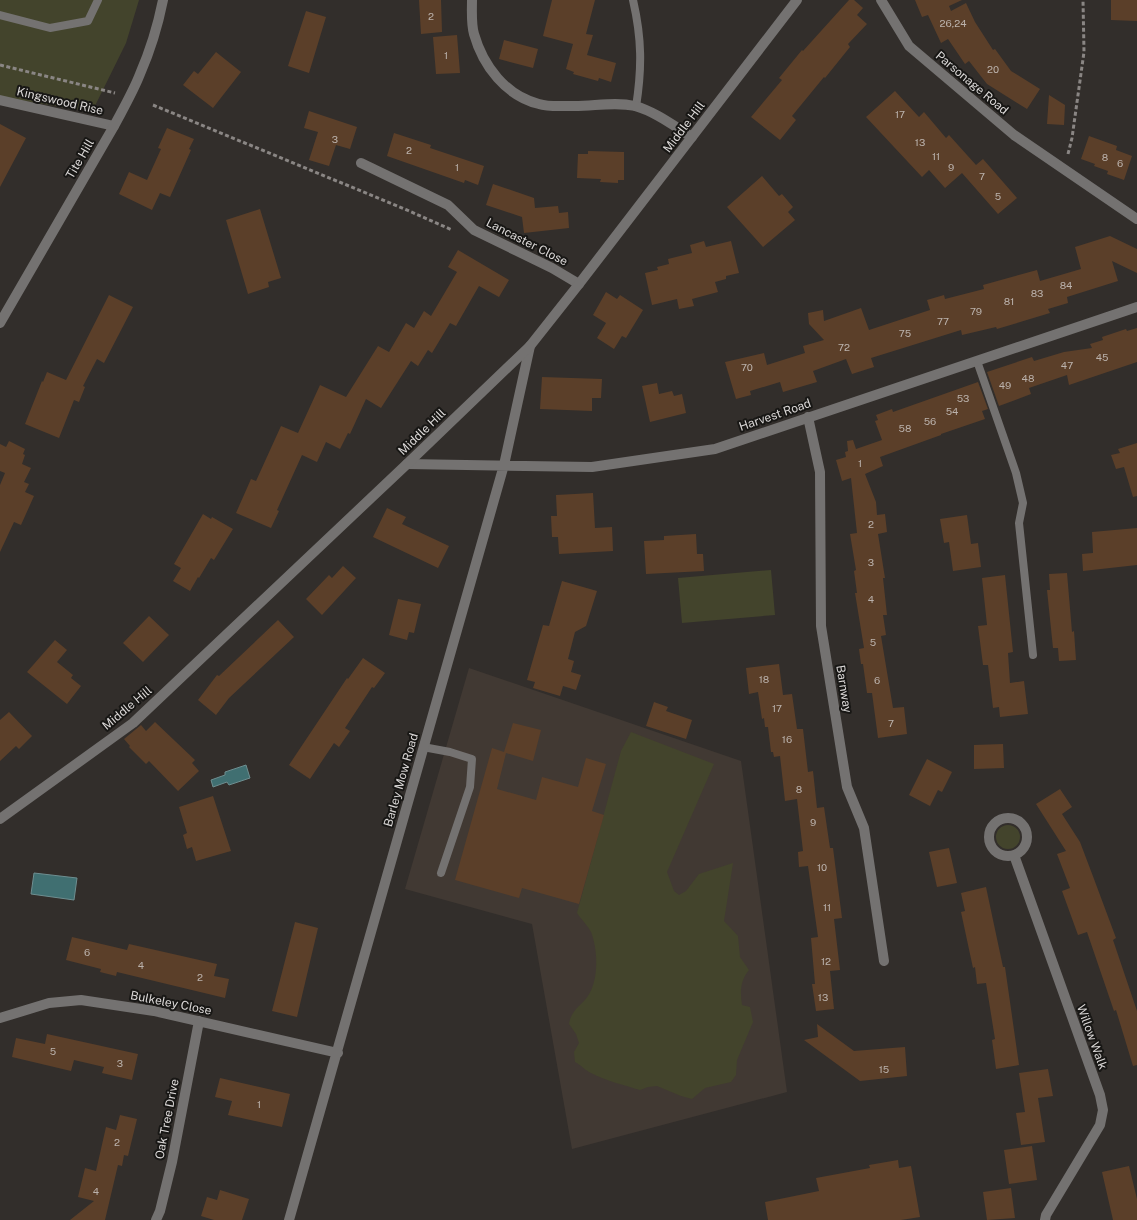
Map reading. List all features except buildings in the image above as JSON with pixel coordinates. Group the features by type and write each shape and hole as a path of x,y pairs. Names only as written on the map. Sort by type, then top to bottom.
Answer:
{"street":[{"name":"Tite Hill","path":"0,323 114,126 140,74 152,41 163,0"},
{"path":"472,0 473,33 484,61 496,78 518,95 539,104 571,106 599,104 636,107 660,117 692,137"},
{"name":"Middle Hill","path":"0,819 132,723 530,346 797,0"},
{"name":"Parsonage Road","path":"881,0 908,46 1014,135 1137,219"},
{"name":"Kingswood Rise","path":"0,100 114,126"},
{"name":"Lancaster Close","path":"361,163 448,205 474,230 552,268 579,284"},
{"name":"Harvest Road","path":"407,464 592,466 715,449 1137,307"},
{"name":"Barley Mow Road","path":"290,1220 309,1146 338,1053 504,465 530,346"},
{"name":"Barnway","path":"808,417 820,472 821,626 848,788 864,828 884,961"},
{"name":"Willow Walk","path":"1014,855 1100,1094 1103,1110 1100,1125 1046,1215 1045,1220"},
{"name":"Bulkeley Close","path":"0,1018 49,1003 81,1000 154,1011 338,1053"},
{"name":"Oak Tree Drive","path":"156,1220 172,1162 199,1021"}],"lane":[{"path":"0,15 50,28 88,21 98,0"},
{"path":"633,0 638,21 642,55 636,107"},
{"path":"977,361 1016,473 1023,503 1019,523 1033,655"},
{"path":"423,747 450,752 472,759 470,787 440,873"}],"path":[{"path":"1064,169 1072,138 1084,52 1083,0"},
{"path":"0,65 115,93"},
{"path":"153,104 407,210 459,234"}],"shaded area":[{"path":"469,668 741,761 787,1092 572,1149 532,924 405,889"}],"green space":[{"path":"0,0 139,0 126,43 92,112 0,97"},
{"path":"771,570 775,615 682,623 678,578"},
{"path":"631,732 714,764 667,872 674,891 679,895 686,891 699,874 733,863 724,921 738,936 740,957 749,970 742,982 741,996 742,1005 750,1007 753,1022 737,1060 736,1075 731,1082 705,1088 692,1099 657,1086 640,1090 615,1083 589,1072 575,1062 574,1052 579,1043 576,1034 569,1024 570,1019 592,989 596,973 595,947 591,932 577,913 621,751"},
{"path":"1008,825 1013,826 1019,832 1019,842 1013,848 1008,849 1003,848 997,842 996,837 997,832 1003,826"}],"water":[{"path":"246,765 250,778 229,785 227,782 213,787 211,780 225,775 225,772"},
{"path":"34,873 77,878 74,900 31,894"}]}
